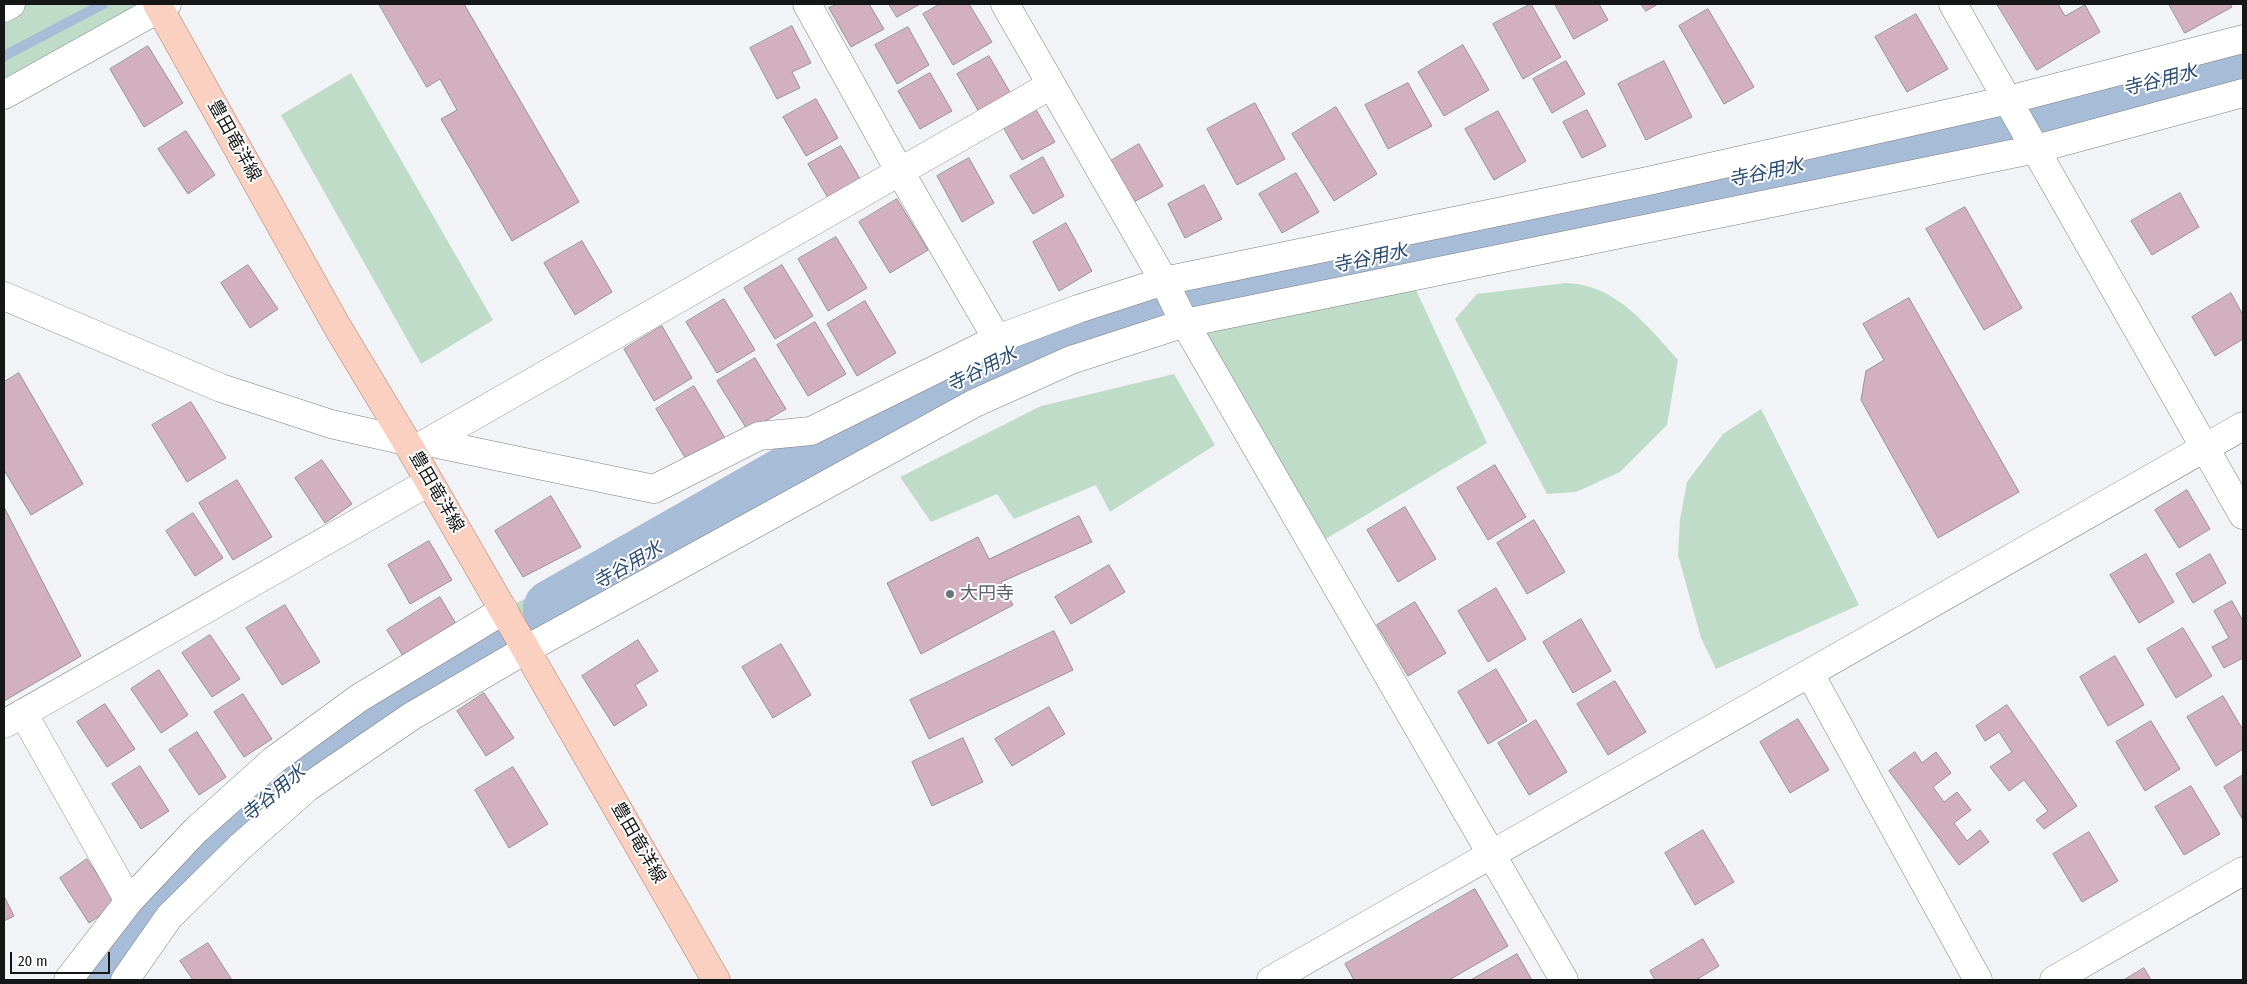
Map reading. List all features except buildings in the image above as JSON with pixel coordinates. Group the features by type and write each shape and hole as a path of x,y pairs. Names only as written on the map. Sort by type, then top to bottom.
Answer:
{"main road":[{"name":"豊田竜洋線","path":"161,5 338,328 415,445 429,482 527,649 716,980"}],"street":[{"path":"4,8 11,4"},
{"path":"807,4 900,172 997,339"},
{"path":"1005,4 1165,282 1184,322 1564,980"},
{"path":"1952,4 2010,102 2243,515"},
{"path":"4,95 161,5"},
{"path":"4,296 221,388 332,424 415,445 654,489 759,436 811,431 997,339 1078,309 1165,282 1648,181 2010,102 2243,39"},
{"path":"415,445 1051,85"},
{"path":"125,980 169,917 240,847 308,787 412,716 527,649 975,403 1071,360 1184,322 2033,143 2243,93"},
{"path":"1271,980 2243,426"},
{"path":"129,901 13,719 429,482"},
{"path":"68,980 129,901 196,830 274,760 359,698 504,610"},
{"path":"1810,674 1978,980"},
{"path":"2054,980 2243,871"}],"green space":[{"path":"17,4 149,4 4,86 4,11"},
{"path":"2243,44 2243,93 1185,323 1053,369 527,649 255,834 127,980 73,980 245,786 504,610 818,440 981,357 1118,305"},
{"path":"351,73 493,320 421,364 281,115"},
{"path":"1565,283 1583,285 1599,290 1614,298 1642,321 1678,360 1667,425 1620,472 1576,492 1547,494 1455,319 1477,294"},
{"path":"1416,290 1487,443 1324,540 1204,331"},
{"path":"1174,374 1215,445 1110,512 1096,485 1014,519 997,494 931,522 900,477 1041,406"},
{"path":"1761,409 1859,605 1716,669 1701,638 1678,555 1680,519 1687,482 1723,434"}],"waterway":[{"path":"4,56 103,4"},
{"name":"寺谷用水","path":"553,609 899,412 1023,349 1099,320 1230,289 1979,127 2243,60"},
{"name":"寺谷用水","path":"96,980 140,920 199,859 268,797 375,712 486,647"}],"place":[{"name":"大円寺","path":"950,594"}]}
